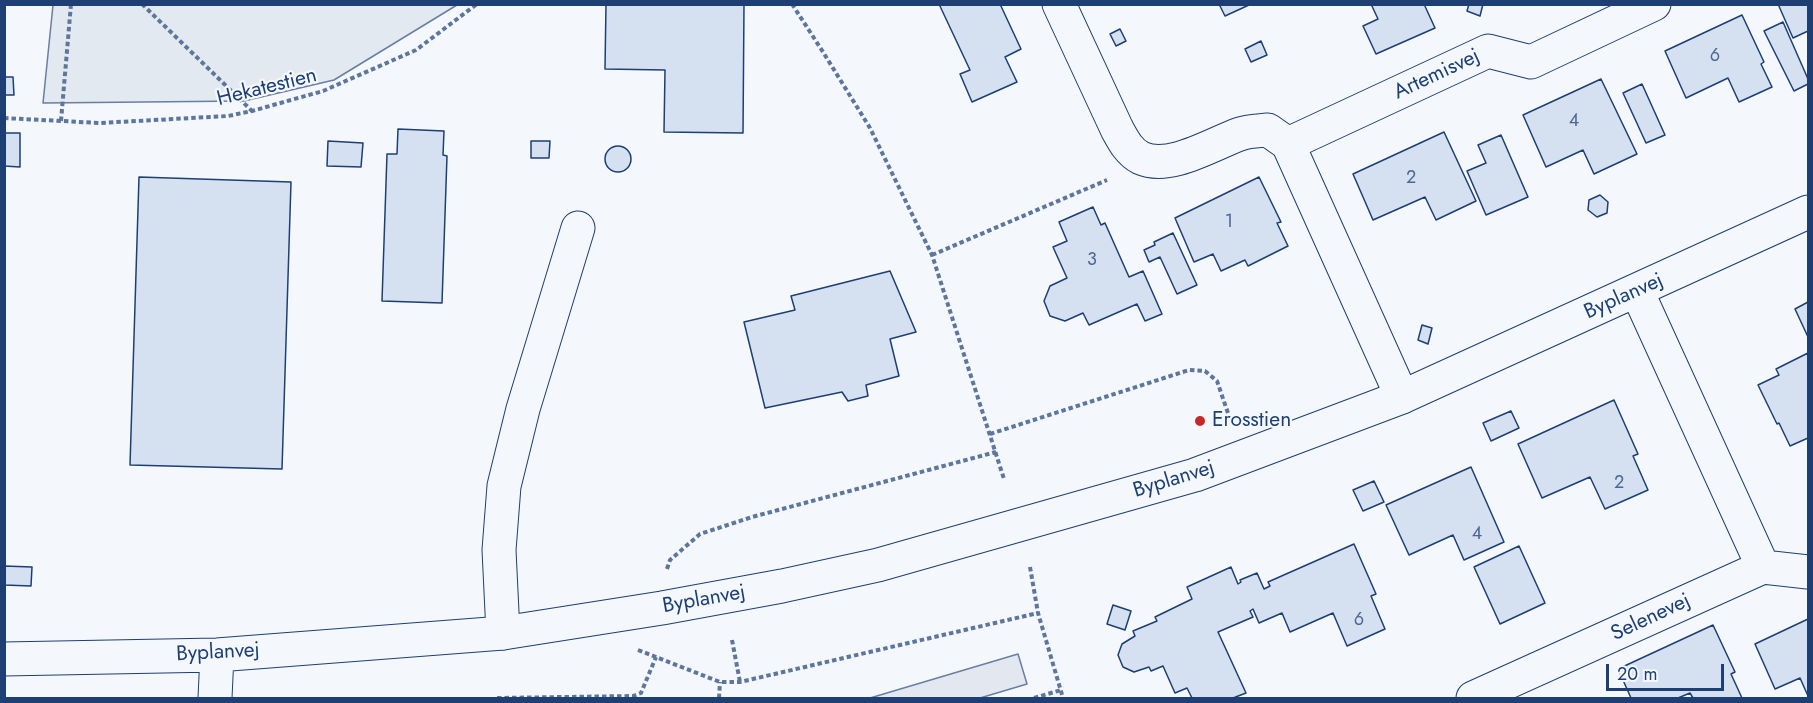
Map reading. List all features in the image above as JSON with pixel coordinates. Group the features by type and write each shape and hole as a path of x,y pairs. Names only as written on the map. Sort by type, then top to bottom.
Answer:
{"street":[{"path":"1059,4 1121,137 1126,145 1141,158 1161,162 1242,133 1268,130 1288,144 1402,397"},
{"name":"Artemisvej","path":"1288,144 1488,51 1531,62 1654,4"},
{"name":"Byplanvej","path":"4,659 217,655 503,633 662,608 782,586 878,565 1184,478 1402,397 1809,212"},
{"path":"503,633 500,550 504,486 523,409 578,228"},
{"path":"1637,291 1763,567 1809,572"},
{"name":"Selenevej","path":"1473,699 1763,567"},
{"path":"215,699 217,655"}],"path":[{"path":"61,121 70,4"},
{"path":"142,4 252,111"},
{"name":"Hekatestien","path":"4,118 100,123 228,116 252,111 323,91 416,50 477,4"},
{"path":"792,4 870,128 932,255 1004,478"},
{"path":"932,255 1102,183 1141,158"},
{"path":"990,435 1190,370 1204,371 1217,381 1230,419"},
{"path":"662,608 664,579 670,560 700,534 752,517 996,452"},
{"path":"1030,567 1038,613 1063,699"},
{"path":"600,619 633,648 720,682 740,682 1038,613"},
{"path":"732,640 740,682"},
{"path":"497,699 633,696 641,693 656,657"},
{"path":"719,699 720,682"},
{"path":"1034,699 1061,690"}],"shaded area":[{"path":"53,4 457,5 334,80 244,101 43,103"},
{"path":"1018,654 1027,684 980,698 870,698"}],"building":[{"path":"606,4 744,4 743,133 664,132 665,70 605,69"},
{"path":"939,4 1000,4 1021,49 1005,57 1017,82 972,102 960,74 970,70"},
{"path":"1219,4 1248,4 1249,5 1225,16"},
{"path":"1371,4 1424,4 1435,28 1376,54 1363,26 1378,19"},
{"path":"1469,4 1483,4 1480,16 1467,11"},
{"path":"1778,4 1808,4 1808,31 1793,38"},
{"path":"1742,15 1764,62 1761,64 1772,87 1739,102 1728,78 1686,98 1665,51"},
{"path":"1783,22 1808,79 1808,84 1794,91 1764,31"},
{"path":"1120,29 1126,41 1116,46 1110,34"},
{"path":"1261,41 1267,55 1251,62 1245,49"},
{"path":"4,77 13,77 14,95 4,95"},
{"path":"1601,79 1637,154 1594,174 1583,150 1546,167 1523,115"},
{"path":"1642,84 1665,135 1646,143 1623,93"},
{"path":"398,129 444,131 443,155 447,156 442,303 382,301 387,154 397,154"},
{"path":"1444,132 1476,201 1436,220 1425,197 1373,220 1353,174"},
{"path":"4,133 20,133 20,167 4,166"},
{"path":"1501,135 1528,197 1486,215 1467,171 1486,163 1478,145"},
{"path":"328,141 363,143 361,167 327,166"},
{"path":"531,141 550,141 549,158 531,158"},
{"path":"618,146 627,150 631,159 627,168 618,172 609,168 605,159 609,150"},
{"path":"139,177 291,182 282,469 130,465"},
{"path":"1259,177 1281,222 1277,223 1288,246 1248,266 1245,260 1221,271 1213,254 1194,262 1175,218"},
{"path":"1600,195 1608,202 1607,213 1597,217 1588,210 1589,200"},
{"path":"1093,207 1101,225 1105,223 1129,277 1143,271 1162,314 1145,321 1137,304 1089,325 1083,313 1065,321 1050,316 1044,301 1050,286 1067,278 1053,247 1067,241 1059,222"},
{"path":"1173,233 1197,285 1177,294 1160,257 1149,262 1144,250 1155,245 1154,242"},
{"path":"890,271 916,332 890,339 899,376 866,385 868,396 848,401 842,392 765,408 744,322 795,310 791,296"},
{"path":"1808,302 1808,337 1795,309"},
{"path":"1422,325 1432,328 1428,344 1418,340"},
{"path":"1808,353 1808,438 1790,446 1758,385 1779,375 1776,369"},
{"path":"1614,400 1638,454 1633,456 1648,490 1605,509 1590,477 1542,498 1518,444"},
{"path":"1511,411 1519,428 1491,441 1483,423"},
{"path":"1471,467 1504,542 1464,560 1453,535 1409,555 1386,505"},
{"path":"1374,481 1384,502 1363,511 1353,490"},
{"path":"1354,544 1376,594 1371,596 1385,629 1347,646 1333,613 1290,632 1282,613 1259,623 1253,609 1250,611 1253,617 1218,632 1246,693 1233,698 1192,698 1187,688 1175,693 1163,666 1151,671 1149,667 1134,672 1123,667 1118,655 1122,644 1135,636 1133,631 1157,621 1155,617 1192,599 1187,587 1231,567 1238,584 1240,580 1257,573 1264,589 1270,586 1268,582"},
{"path":"1519,546 1545,603 1500,624 1474,567"},
{"path":"4,566 32,567 31,586 4,585"},
{"path":"1113,605 1131,611 1125,630 1107,624"},
{"path":"1808,619 1808,696 1800,678 1775,689 1755,644"},
{"path":"1713,625 1735,672 1731,674 1742,698 1693,698 1690,693 1678,698 1631,698 1618,669"}],"place":[{"name":"Erosstien","path":"1200,421"}]}
